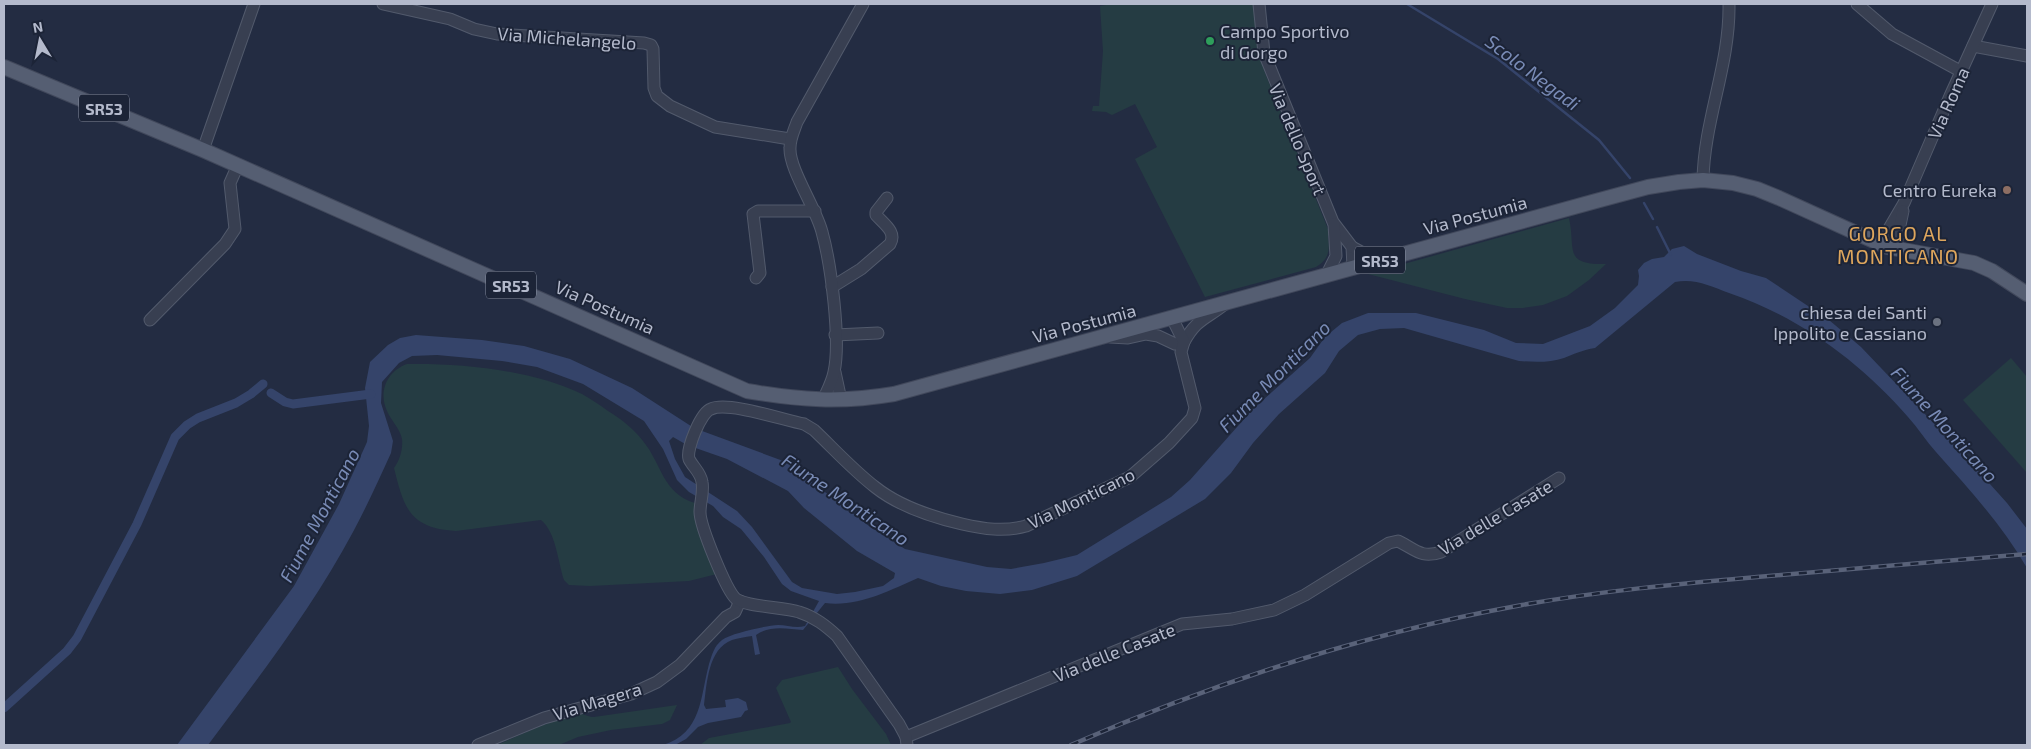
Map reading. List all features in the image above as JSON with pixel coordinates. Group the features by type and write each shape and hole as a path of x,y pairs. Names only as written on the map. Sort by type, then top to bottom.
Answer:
{"main road":[{"name":"SR53","path":"4,67 203,150"},
{"name":"Via Postumia","path":"203,150 747,391 790,399 832,400 894,394 1648,187 1703,180 1733,183 1757,189 1891,248 1974,263 1992,271 2027,294"}],"street":[{"path":"203,150 254,4"},
{"name":"Via Michelangelo","path":"383,4 450,19 474,29 497,34 651,45 653,49 654,88 657,96 670,106 714,127 790,139"},
{"path":"832,400 835,335 832,287 823,233 791,161 790,139 797,122 863,4"},
{"name":"Via dello Sport","path":"1259,4 1264,53 1333,222 1352,247"},
{"path":"1703,180 1710,126 1728,44 1729,4"},
{"path":"1857,4 1892,34 1962,72"},
{"name":"Via Roma","path":"1887,232 1904,203 1992,4"},
{"path":"1974,46 2027,56"},
{"path":"150,320 225,244 235,229 230,183 238,165"},
{"path":"832,287 861,269 890,244 894,238 893,233 876,216 876,212 887,198"},
{"name":"Via Roma","path":"1891,248 1904,203"},
{"path":"756,278 760,273 754,214 758,211 815,212"},
{"path":"1328,274 1336,256 1333,222"},
{"path":"1864,237 1887,232 1891,248"},
{"path":"1336,243 1352,268"},
{"path":"1352,268 1352,247 1365,254 1383,259"},
{"path":"1103,337 1128,338 1146,334 1158,336 1180,346 1201,319 1212,315 1227,303"},
{"name":"Via Monticano","path":"730,592 704,530 700,513 703,484 689,457 689,450 702,416 711,408 725,407 804,424 814,430 876,488 900,504 935,518 978,528 1007,530 1026,526 1130,477 1169,443 1192,418 1196,408 1172,318"},
{"path":"835,335 878,333"},
{"path":"832,400 834,370"},
{"name":"Via delle Casate","path":"907,741 1182,624 1232,619 1274,610 1305,595 1389,543 1398,541 1422,555 1430,556 1440,552 1559,478"},
{"path":"730,592 734,610"},
{"path":"730,592 734,610"},
{"path":"734,610 754,604 799,612 813,618 837,636 900,724 907,741"},
{"name":"Via Magera","path":"478,745 544,718 631,694 657,682 680,665 734,610"}],"shaded area":[{"path":"1112,4 1254,4 1257,38 1265,73 1330,234 1328,236 1328,254 1324,261 1316,267 1205,297 1135,159 1157,147 1135,104 1112,115 1106,112 1092,111 1093,106 1099,106 1103,51 1100,6"},
{"path":"1569,218 1572,246 1577,258 1592,264 1606,264 1589,280 1567,296 1543,305 1507,308 1368,274"},
{"path":"2011,358 2027,377 2027,473 1963,400"},
{"path":"407,364 451,365 519,374 562,386 582,394 599,404 635,432 649,450 669,485 684,498 695,503 717,574 689,581 590,586 569,585 564,580 550,532 541,520 456,531 428,526 419,521 411,514 401,495 394,468 401,454 402,439 384,404 386,383 394,372"},
{"path":"838,667 886,734 891,745 700,745 709,738 790,723 776,688 782,680"},
{"path":"677,705 670,720 662,724 611,730 578,737 559,745 497,745 565,717 582,714 594,717"}],"water":[{"path":"1684,246 1697,254 1741,271 1766,278 1829,320 1861,347 1963,454 2007,503 2027,529 2027,568 1996,522 1932,448 1912,421 1869,377 1848,359 1803,328 1755,303 1709,285 1682,281 1675,282 1595,348 1553,361 1519,361 1404,328 1380,329 1358,335 1339,351 1325,373 1279,414 1253,443 1231,473 1205,499 1077,576 1032,590 1000,594 966,591 941,586 918,578 873,597 850,603 825,603 803,630 779,628 761,632 756,635 760,654 755,655 752,636 732,640 724,644 713,659 704,705 706,709 726,707 725,700 738,698 746,702 748,710 741,717 708,723 698,727 686,739 675,745 663,745 676,739 692,723 701,701 711,657 719,642 733,635 765,627 778,625 805,626 819,601 791,591 782,584 764,557 741,529 723,517 713,506 689,492 677,480 663,449 644,421 583,384 537,367 502,361 437,355 412,356 399,363 382,382 381,403 393,441 391,453 353,532 321,587 285,641 208,745 177,745 294,586 339,504 367,442 369,426 365,388 370,362 388,345 400,338 416,335 482,340 524,346 570,359 632,388 694,428 786,462 869,526 905,549 987,567 1011,569 1077,555 1171,497 1190,480 1253,409 1310,358 1325,337 1342,323 1368,313 1416,313 1484,330 1516,343 1543,344 1590,326 1615,308 1638,285 1638,270 1644,263 1652,259 1664,257 1672,249","holes":["673,437 687,445 727,459 788,491 804,508 857,551 895,573 894,578 883,586 837,594 802,588 792,582 752,527 737,511 685,477 675,459 669,441"]}],"waterway":[{"name":"Scolo Negadi","path":"1407,4 1498,59 1599,140 1630,178"},
{"name":"Scolo Negadi","path":"1644,203 1653,219"},
{"name":"Scolo Negadi","path":"1657,227 1671,255"},
{"path":"4,708 67,651 77,638 137,524 175,437 187,425 198,418 236,403 263,384"},
{"path":"271,393 285,402 293,404 371,394"}],"railway":[{"path":"1071,745 1181,700 1236,680 1349,645 1464,616 1551,600 1639,588 2027,554"}],"place":[{"name":"Campo Sportivo di Gorgo","path":"1210,41"},
{"name":"Centro Eureka","path":"2007,190"},
{"name":"chiesa dei Santi Ippolito e Cassiano","path":"1937,322"}],"district":[{"name":"GORGO AL MONTICANO","path":"1898,244"}],"water label":[{"name":"Fiume Monticano","path":"1274,376"},
{"name":"Fiume Monticano","path":"1945,424"},
{"name":"Fiume Monticano","path":"846,499"},
{"name":"Fiume Monticano","path":"319,515"}]}
